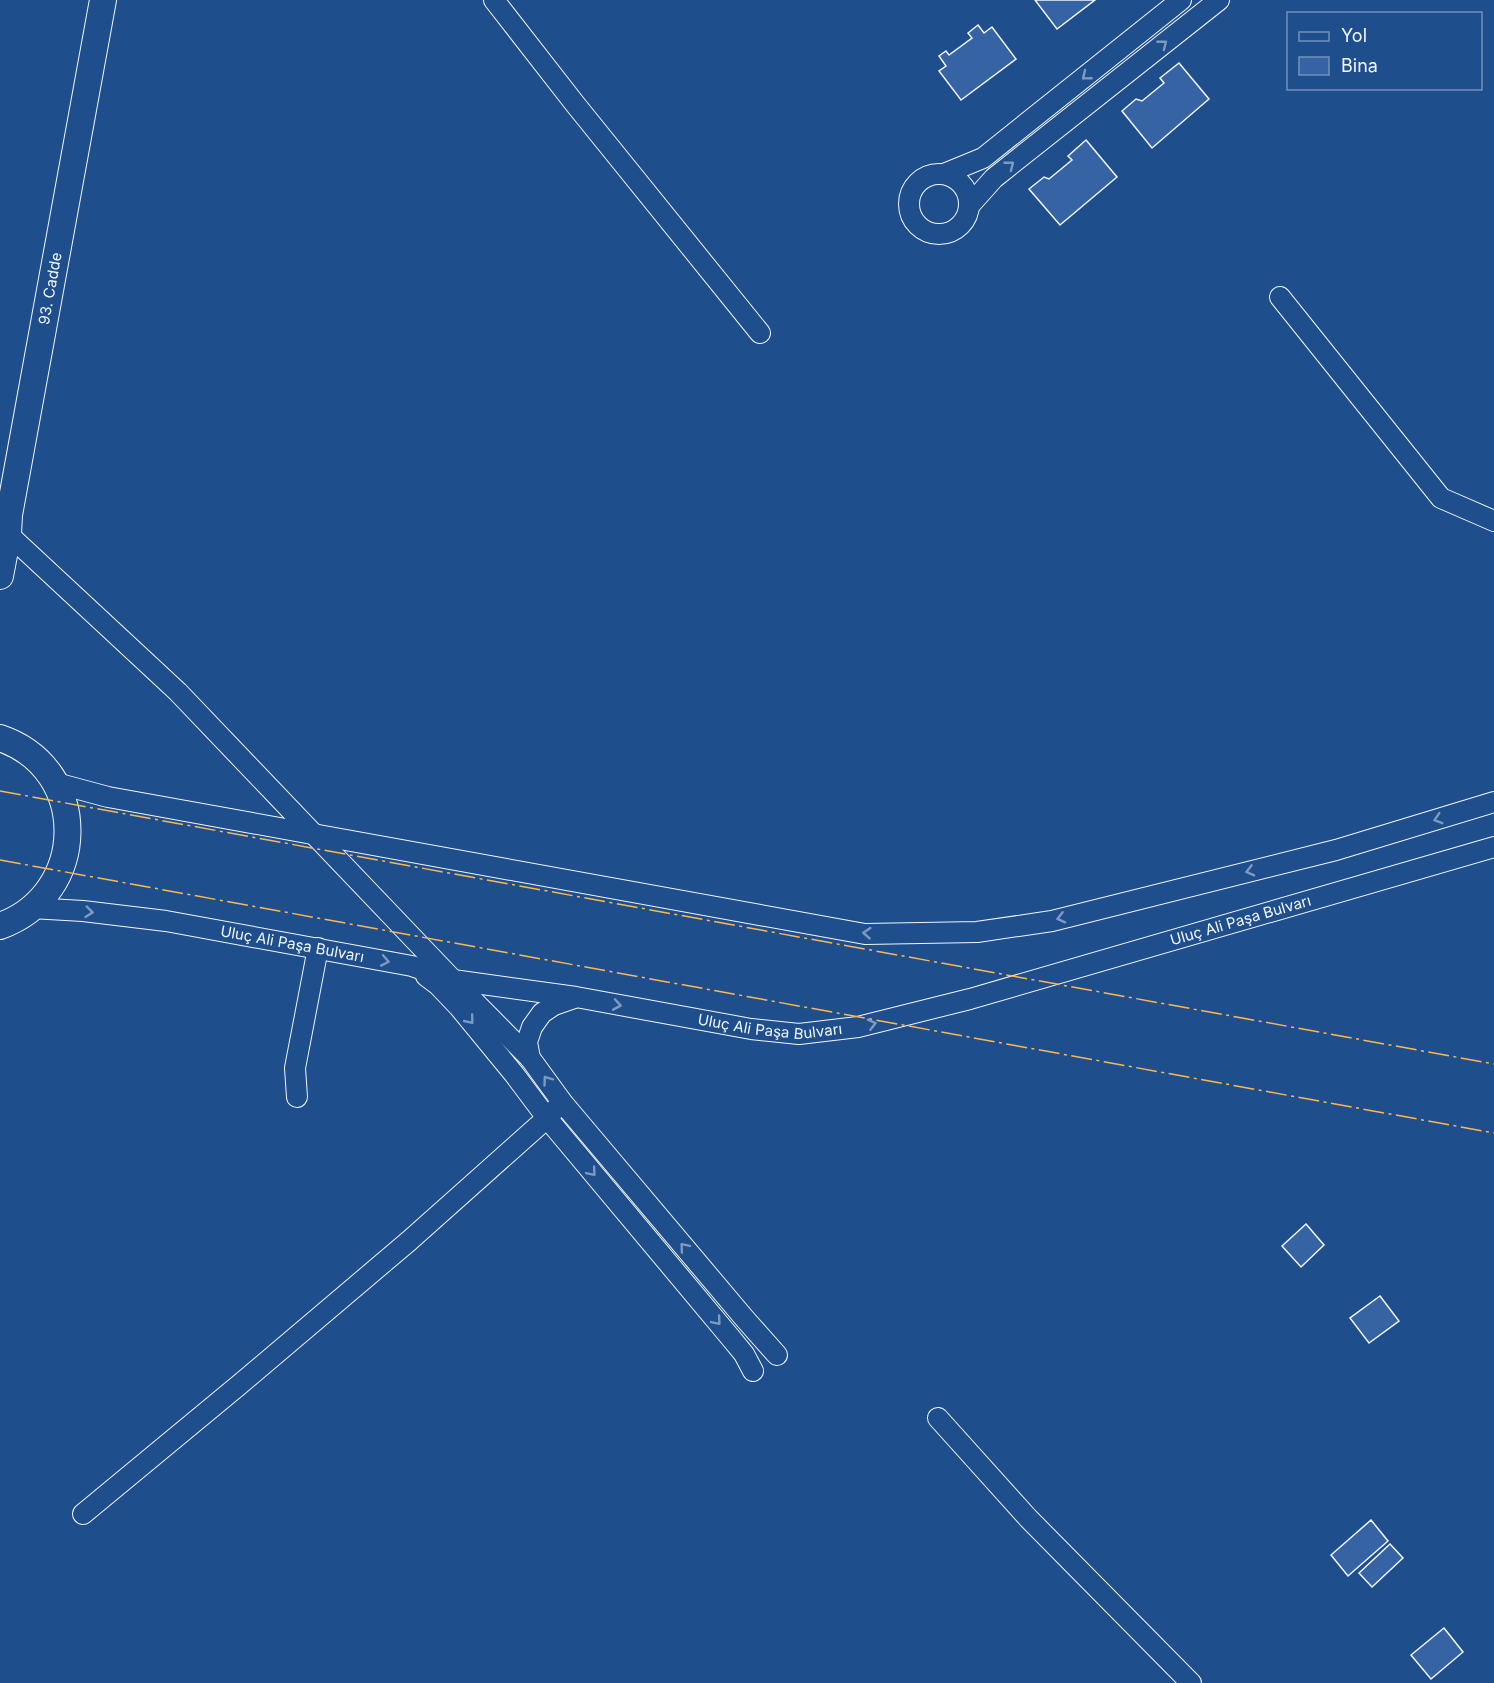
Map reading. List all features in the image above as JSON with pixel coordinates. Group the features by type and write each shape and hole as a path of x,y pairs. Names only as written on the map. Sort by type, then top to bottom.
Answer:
{"main road":[{"name":"93. Cadde","path":"0,576 6,518 103,0"},
{"path":"0,738 23,748 47,770 62,798 68,829 64,860 51,888 31,908 1,927"}],"street":[{"path":"494,0 760,333"},
{"path":"944,174 983,158 1180,0"},
{"path":"969,206 994,178 1219,0"},
{"path":"944,174 960,182 968,197 969,206 967,215 955,229 938,234 928,232 913,219 909,209 909,200 912,190 926,177 944,174"},
{"path":"1280,297 1441,498 1494,521"},
{"path":"6,518 530,1058 562,1102 777,1355"},
{"path":"56,783 108,797 865,934 949,934 1052,921 1336,850 1494,802"},
{"name":"Uluç Ali Paşa Bulvarı","path":"31,908 83,911 166,921 412,966 453,980 576,997 751,1029 799,1034 858,1028 970,999 1494,847"},
{"path":"297,1097 295,1068 318,948"},
{"path":"412,966 438,985 459,1007 547,1118 744,1354 753,1371"},
{"path":"530,1058 527,1042 532,1027 542,1013 554,1005 576,997"},
{"path":"83,1514 391,1256 547,1118 562,1102"},
{"path":"938,1419 1029,1518 1191,1683"}],"building":[{"path":"1035,0 1095,0 1057,29"},
{"path":"978,25 984,33 992,27 1016,59 961,100 939,71 946,66 939,56 946,51 949,55 972,38 968,33"},
{"path":"1179,63 1209,99 1152,148 1122,111 1136,99 1142,101 1164,83 1160,78"},
{"path":"1086,140 1117,177 1060,225 1029,189 1044,177 1049,179 1072,160 1068,156"},
{"path":"1306,1224 1324,1245 1301,1267 1282,1246"},
{"path":"1380,1296 1399,1321 1369,1343 1350,1318"},
{"path":"1371,1520 1388,1541 1348,1576 1331,1555"},
{"path":"1390,1544 1403,1558 1372,1587 1359,1573"},
{"path":"1444,1628 1463,1652 1431,1679 1411,1655"}],"power":[{"path":"0,791 1494,1064"},
{"path":"0,860 1494,1133"}]}
